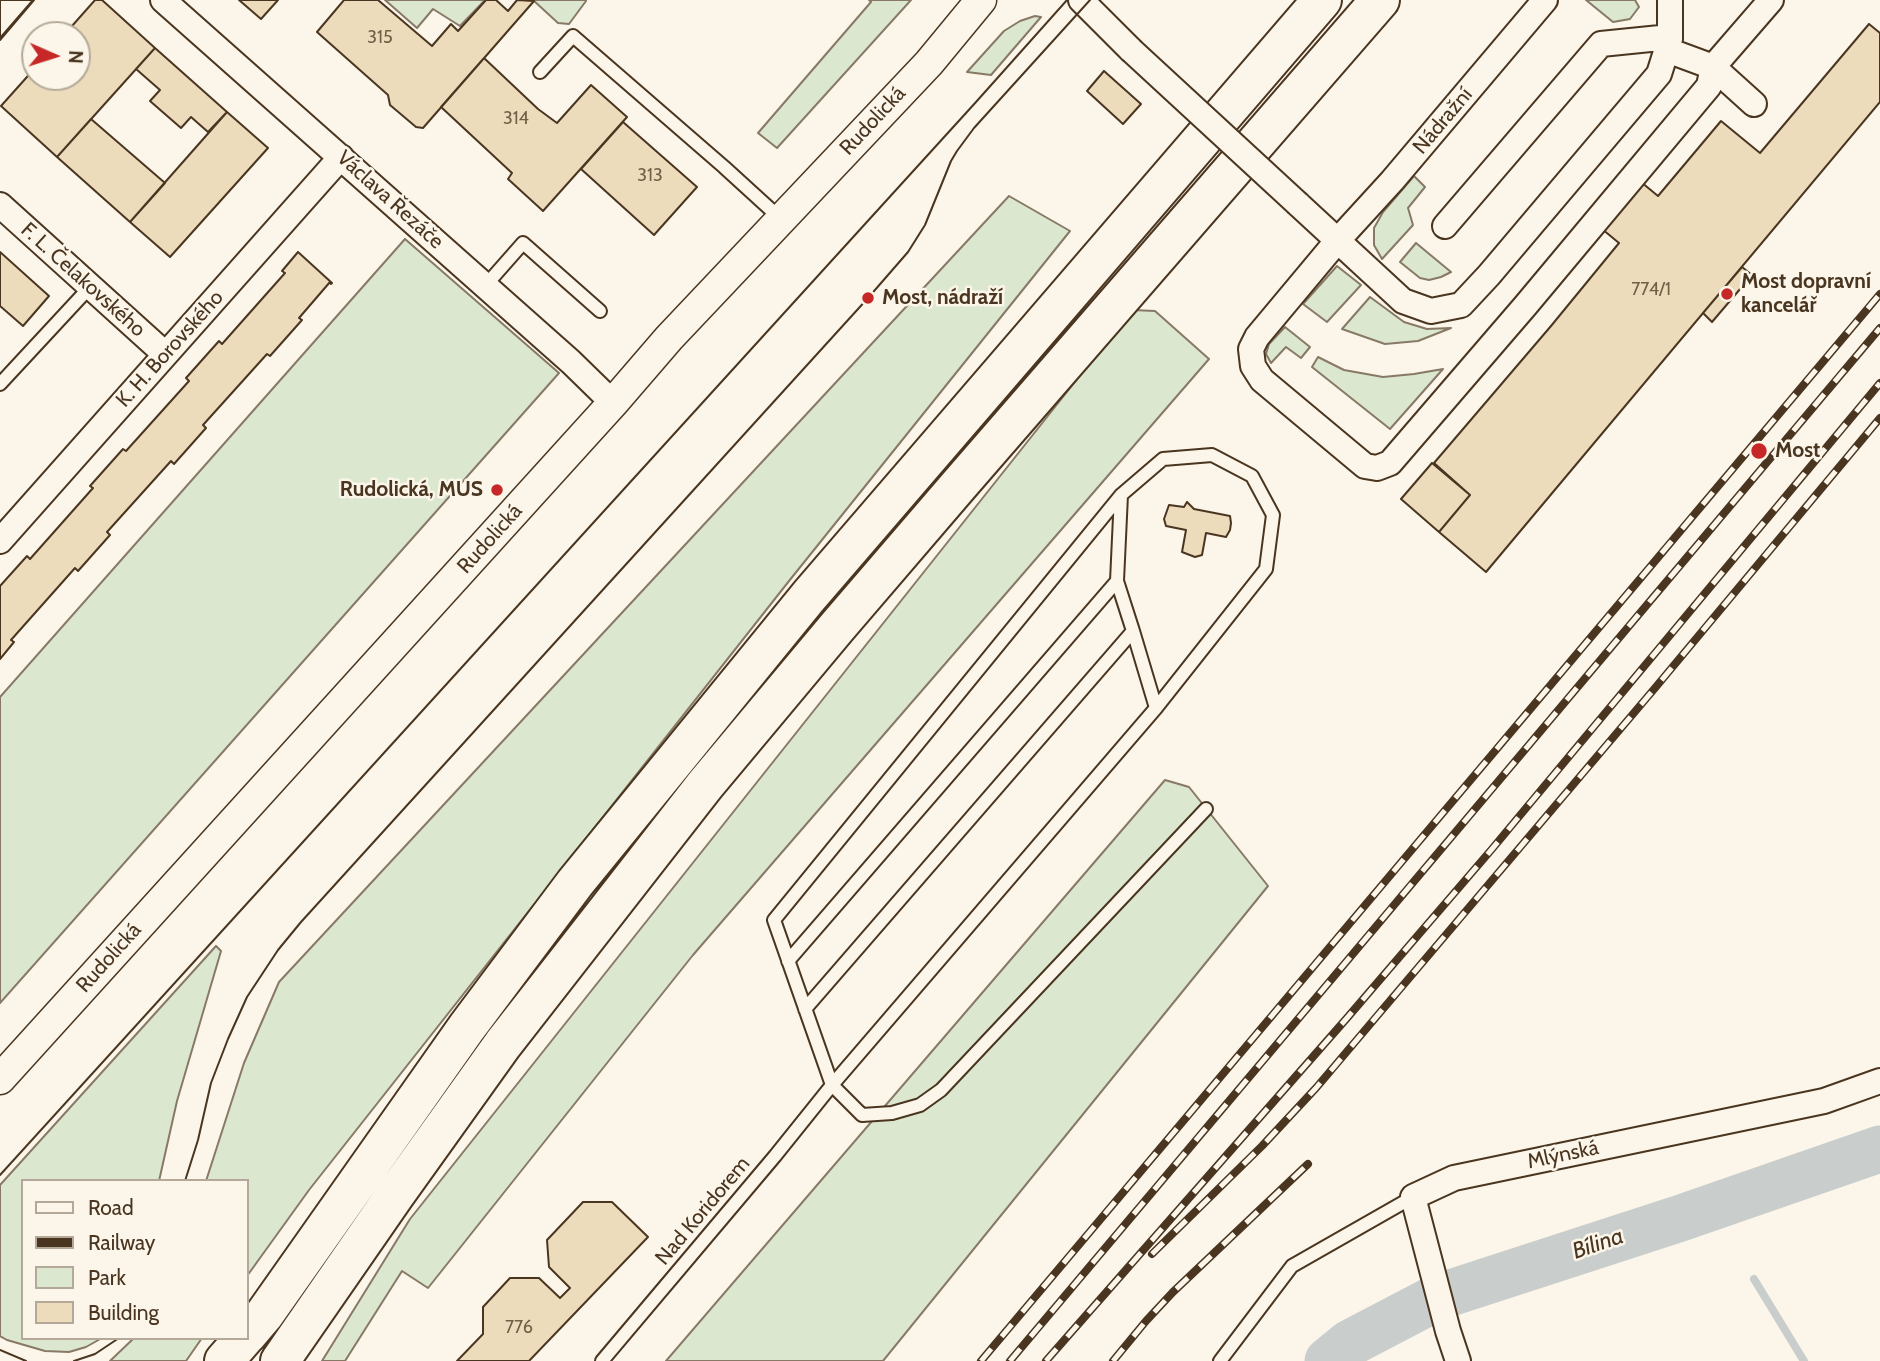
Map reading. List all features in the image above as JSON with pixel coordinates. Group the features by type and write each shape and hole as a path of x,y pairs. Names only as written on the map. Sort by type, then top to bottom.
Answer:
{"highway":[{"path":"251,1329 467,1027 591,863 809,596 1322,0"},
{"path":"285,1355 503,1044 705,785 836,627 1380,0"},
{"path":"224,1361 242,1340"},
{"path":"234,1361 245,1340"}],"street":[{"name":"Václava Řezáče","path":"163,0 486,285 613,403"},
{"name":"Rudolická","path":"0,1079 669,338 929,63 981,0"},
{"path":"1081,0 1131,50 1403,301 1431,311 1461,305 1659,74 1668,43 1670,0"},
{"name":"Nádražní","path":"1545,0 1392,181 1338,240 1257,337 1251,349 1253,366 1262,380 1365,466 1377,468 1390,463 1547,281 1709,86 1713,68"},
{"path":"1713,68 1771,0"},
{"path":"1445,226 1601,44 1668,43 1713,68 1754,104"},
{"name":"K. H. Borovského","path":"0,541 341,157"},
{"name":"F. L. Čelakovského","path":"0,205 165,354"},
{"name":"Mlýnská","path":"1413,1197 1454,1178 1824,1101 1880,1081"},
{"path":"1413,1197 1458,1361"}],"lane":[{"path":"540,72 573,36 781,219"},
{"path":"486,285 523,243 600,311"},
{"path":"0,384 90,287"},
{"name":"Nad Koridorem","path":"602,1361 832,1085 1156,708 1266,569 1273,514 1252,476 1212,455 1163,458 1121,495 774,920 788,961"},
{"path":"1121,495 1117,580 1156,708"},
{"path":"1117,580 788,961 832,1085 862,1115 892,1113 920,1105 940,1090 1206,808"},
{"path":"805,1009 1133,631"},
{"path":"1220,1361 1292,1266 1413,1197"}],"green space":[{"path":"385,0 485,0 460,26 433,9 417,28"},
{"path":"533,0 586,1 569,24 558,23"},
{"path":"869,0 911,0 777,148 758,133 871,2"},
{"path":"1586,0 1635,0 1639,7 1630,19 1613,22"},
{"path":"1035,16 1041,17 991,75 967,72 1004,31"},
{"path":"1414,176 1425,187 1408,208 1413,225 1382,259 1374,245 1374,228 1383,212"},
{"path":"1009,196 1070,231 789,581 309,1190 248,1275 248,1179 207,1179 244,1063 279,982"},
{"path":"405,239 559,373 0,1003 0,697"},
{"path":"1416,243 1451,272 1429,280 1420,278 1400,262"},
{"path":"1337,266 1361,285 1327,322 1303,304"},
{"path":"1370,297 1404,322 1427,329 1451,328 1418,341 1385,344 1342,329"},
{"path":"1132,310 1155,311 1209,359 693,955 428,1288 402,1271 345,1361 322,1361 410,1219"},
{"path":"1285,327 1310,347 1301,358 1286,347 1271,363 1266,354 1269,344"},
{"path":"1318,357 1344,370 1383,377 1443,369 1390,429 1312,367"},
{"path":"1165,780 1189,787 1268,886 883,1361 666,1361"},
{"path":"216,946 221,951 177,1101 159,1179 21,1179 21,1340 98,1340 69,1352 45,1351 0,1336 0,1185"},
{"path":"132,1340 201,1340 186,1361 110,1361"}],"building":[{"path":"0,0 33,0 0,38"},
{"path":"0,0 34,0 0,40"},
{"path":"95,0 102,0 155,48 57,157 1,106 21,84 21,91 91,91 91,21 76,21"},
{"path":"239,0 278,0 261,19"},
{"path":"344,0 378,0 432,46 451,24 458,31 486,0 496,0 508,11 517,0 534,1 423,128 416,127 390,105 388,95 317,32"},
{"path":"1869,24 1880,33 1880,102 1486,572 1439,532 1470,495 1434,463 1619,243 1602,229 1641,182 1658,196 1721,121 1760,153"},
{"path":"155,48 227,112 208,132 191,117 181,128 150,101 160,90 136,69"},
{"path":"484,58 538,109 557,123 591,85 627,117 543,211 508,179 512,173 441,107"},
{"path":"1104,71 1141,104 1123,124 1087,91"},
{"path":"227,112 268,148 170,257 130,222"},
{"path":"91,119 165,183 130,222 57,157"},
{"path":"623,122 697,187 654,235 581,169"},
{"path":"0,252 49,296 23,326 0,306"},
{"path":"298,252 332,283 330,282 299,318 302,320 270,356 267,354 203,425 206,428 174,464 171,461 107,532 110,535 78,571 75,568 11,640 14,642 0,659 0,586 27,556 30,559 93,488 90,486 123,449 126,451 189,381 186,378 219,341 222,344 285,273 282,271"},
{"name":"Most dopravní kancelář","path":"1742,267 1752,275 1712,322 1703,313"},
{"path":"1432,463 1470,495 1439,532 1401,499"},
{"path":"1187,502 1194,509 1230,516 1230,530 1226,537 1206,533 1202,555 1195,557 1182,552 1186,530 1166,526 1164,519 1169,505 1184,507"},
{"path":"583,1202 612,1202 648,1237 529,1361 457,1361 483,1334 483,1307 510,1278 539,1278 560,1298 570,1288 549,1267 547,1240"}],"waterway":[{"name":"Bílina","path":"1328,1361 1350,1343 1438,1297 1681,1218 1880,1149"},
{"path":"1754,1279 1804,1361"}],"tram line":[{"path":"0,1175 1067,0"},
{"path":"186,1179 211,1083 228,1039 247,997 278,950 908,252 925,225 957,151 974,128 1090,0"},
{"path":"74,1361 95,1354 116,1340"},
{"path":"0,1350 26,1361"}],"railway":[{"path":"981,1361 1880,294"},
{"path":"1010,1361 1880,328"},
{"path":"1046,1361 1492,849 1880,383"},
{"path":"1152,1254 1262,1146 1316,1088 1880,418"},
{"path":"1113,1361 1173,1292 1308,1164"}],"place":[{"name":"Most dopravní kancelář","path":"1727,294"},
{"name":"Most, nádraží","path":"868,298"},
{"name":"Most","path":"1759,451"},
{"name":"Rudolická, MUS","path":"497,490"}]}
